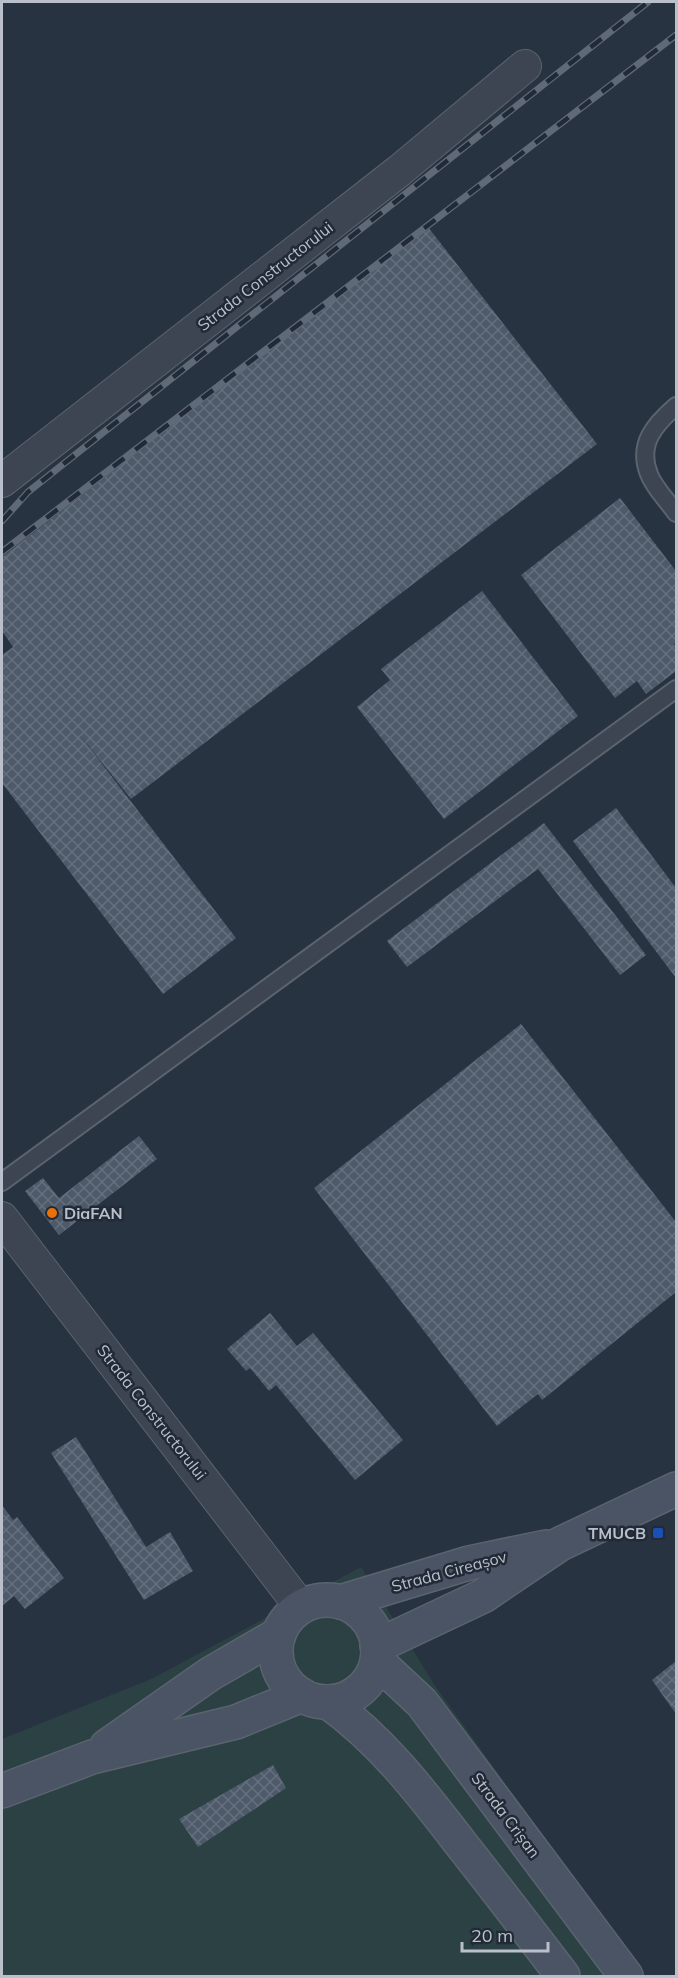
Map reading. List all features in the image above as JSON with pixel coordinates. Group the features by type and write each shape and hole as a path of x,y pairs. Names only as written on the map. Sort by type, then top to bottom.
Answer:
{"main road":[{"name":"Strada Cireașov","path":"377,1654 483,1596 560,1544 676,1489"},
{"name":"Strada Cireașov","path":"340,1602 469,1563 560,1544"},
{"path":"2,1791 92,1757 236,1722 315,1699 345,1699 359,1690 370,1677 377,1654 374,1632 365,1618 354,1608 340,1602 313,1602 301,1607 284,1624 279,1634 276,1652 279,1669 288,1684 315,1699 350,1717 389,1755 437,1812 563,1977"},
{"path":"92,1757 210,1674 279,1634"},
{"name":"Strada Crișan","path":"377,1654 422,1703 626,1977"}],"street":[{"name":"Strada Constructorului","path":"2,482 390,178 525,66"},
{"name":"Strada Constructorului","path":"2,1218 301,1607"}],"lane":[{"path":"676,406 659,420 646,442 649,474 676,513"},
{"path":"2,1182 676,689"}],"green space":[{"path":"361,1567 436,1687 644,1976 2,1976 2,1739 151,1679"}],"building":[{"path":"428,227 597,444 131,799 76,730 236,938 163,994 2,783 2,655 13,647 2,631 2,557"},
{"path":"620,498 676,571 676,642 674,644 676,671 646,694 637,681 615,698 521,575"},
{"path":"482,591 578,716 444,819 357,707 390,680 381,669"},
{"path":"616,808 676,888 676,978 573,841"},
{"path":"544,823 646,955 620,975 538,869 407,967 387,941"},
{"path":"521,1024 676,1222 676,1292 542,1400 538,1394 497,1426 314,1188"},
{"path":"139,1136 157,1159 59,1235 25,1191 43,1178 59,1198"},
{"path":"270,1313 297,1346 313,1333 403,1440 355,1480 276,1385 269,1391 250,1368 246,1371 227,1349"},
{"path":"76,1437 146,1547 170,1532 193,1571 144,1600 51,1453"},
{"path":"2,1505 13,1520 17,1517 64,1578 25,1609 14,1596 2,1606"},
{"path":"676,1661 676,1714 652,1680"},
{"path":"273,1765 286,1788 198,1847 179,1819"}],"railway":[{"path":"2,521 28,492 648,2"},
{"path":"2,552 676,35"}],"place":[{"name":"DiaFAN","path":"52,1213"},
{"name":"TMUCB","path":"658,1533"}]}
